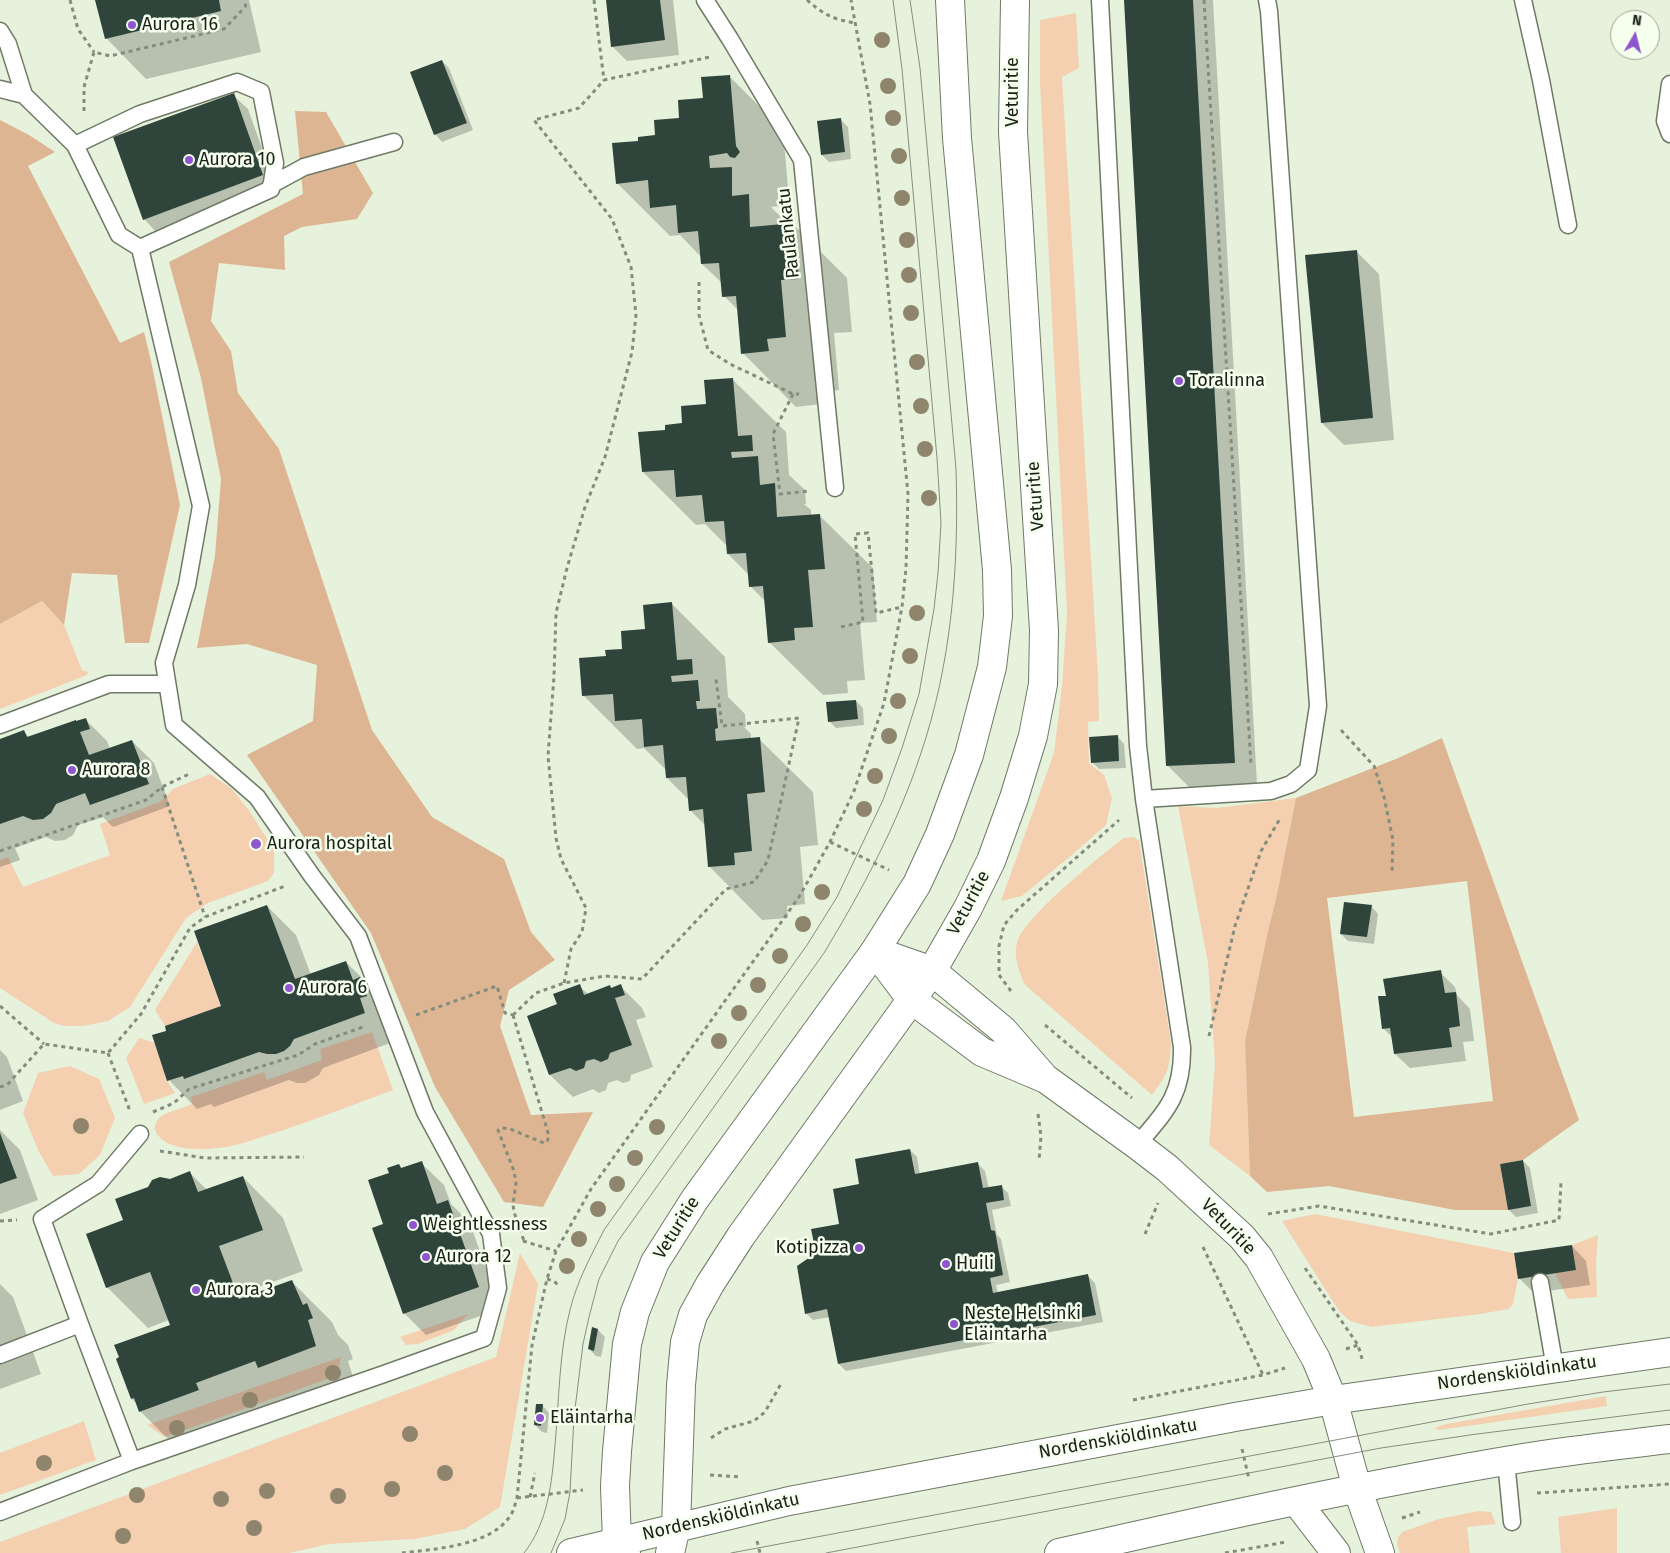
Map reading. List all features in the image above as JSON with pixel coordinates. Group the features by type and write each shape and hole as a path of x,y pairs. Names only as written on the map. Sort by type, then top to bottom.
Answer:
{"main road":[{"name":"Veturitie","path":"673,1540 680,1385 686,1342 694,1314 710,1284 741,1236 932,971 968,908 991,861 1014,798 1032,736 1043,684 1044,630 1013,132 1015,0"},
{"name":"Veturitie","path":"622,1547 615,1486 627,1344 635,1312 655,1262 695,1199 875,951 917,884 944,826 969,755 990,676 998,616 997,570 957,138 951,2"},
{"name":"Veturitie","path":"875,951 932,971 1003,1030 1046,1080"},
{"name":"Veturitie","path":"875,951 911,998 982,1052 1046,1080 1137,1145 1167,1168 1242,1237 1258,1258 1316,1359 1333,1400 1357,1488 1380,1553"},
{"name":"Nordenskiöldinkatu","path":"571,1553 673,1540 788,1501 1235,1417 1370,1394 1670,1352"},
{"path":"1059,1553 1357,1488 1506,1461 1670,1439"},
{"path":"1296,1500 1336,1553"}],"lane":[{"name":"Paulankatu","path":"705,0 802,160 835,488"},
{"path":"1100,0 1137,728 1144,798 1182,1048 1183,1067 1179,1085 1172,1101 1137,1145"},
{"path":"1144,798 1271,791 1291,784 1308,770 1318,706 1270,21 1266,0"},
{"path":"1523,0 1568,225"},
{"path":"0,31 8,44 24,95 74,145 119,235 140,248 201,506 187,585 164,663 174,725 257,797 312,876 358,936 425,1112 492,1234 498,1288 484,1338 132,1461 0,1512"},
{"path":"74,145 140,114 237,82 262,92 275,163 271,189 140,248"},
{"path":"1670,84 1665,121 1670,134"},
{"path":"0,88 24,95"},
{"path":"271,185 304,168 394,142"},
{"path":"0,725 109,684 167,684"},
{"path":"132,1461 42,1219 98,1184 137,1127"},
{"path":"1540,1282 1555,1368"},
{"path":"0,1355 80,1324"},
{"path":"1506,1461 1512,1522"}],"path":[{"path":"70,0 78,29 94,52 110,56 224,29 246,7 247,0"},
{"path":"594,0 604,80"},
{"path":"807,0 817,9 834,19 855,23"},
{"path":"402,1553 443,1548 473,1541 496,1531 510,1518 517,1498 532,1345 547,1279 556,1250 591,1189 799,897 830,842 854,791 884,703 902,607 906,568 908,494 870,104 850,0"},
{"path":"1204,0 1252,792"},
{"path":"564,984 571,949 582,932 586,908 561,859 554,820 548,756 554,676 556,613 585,507 604,457 632,352 636,315 631,267 612,219 534,120 579,108 604,80 711,56 730,39"},
{"path":"74,145 83,120 84,87 94,52"},
{"path":"699,282 699,315 708,350 730,364 793,394 826,393"},
{"path":"793,394 773,434 780,494 835,488"},
{"path":"841,627 863,622 855,534 868,532 876,613 902,607"},
{"path":"514,1015 536,993 564,984 605,976 642,979 726,889 754,882 768,860 799,718 722,726 716,679"},
{"path":"1318,706 1374,766 1384,797 1393,840 1392,873"},
{"path":"0,851 146,800 162,787 217,761"},
{"path":"1208,1039 1235,926 1261,851 1308,770"},
{"path":"162,787 205,917"},
{"path":"999,975 999,946 1004,925 1017,910 1144,798"},
{"path":"108,1053 141,1014 190,928 205,917 312,876"},
{"path":"137,1127 174,1103 189,1089 298,1054 315,1044 496,986 505,1013 514,1015"},
{"path":"0,1006 44,1044 108,1053"},
{"path":"514,1015 549,1136 547,1142 544,1143 510,1129 502,1128 498,1130 514,1171 516,1183 513,1204 514,1212 524,1241"},
{"path":"0,1087 7,1085 44,1044"},
{"path":"108,1053 137,1127 160,1152 205,1158 304,1157"},
{"path":"1268,1214 1319,1206 1492,1234 1559,1220 1561,1182"},
{"path":"492,1234 556,1250"},
{"path":"1202,1244 1263,1375"},
{"path":"547,1279 554,1281 558,1285"},
{"path":"1358,1345 1370,1394"},
{"path":"711,1438 725,1429 754,1421 765,1412 782,1382"},
{"path":"1227,1382 1256,1509"},
{"path":"530,1497 535,1472"},
{"path":"1509,1495 1670,1484"},
{"path":"1225,1553 1288,1542"}],"shaded area":[{"path":"1076,13 1079,68 1062,77 1098,676 1099,721 1088,722 1089,763 1104,775 1112,798 1106,825 1022,896 1001,901 1054,753 1062,687 1067,613 1040,83 1040,20"},
{"path":"295,111 326,112 373,193 357,219 302,227 284,236 285,270 219,263 211,321 231,351 238,393 279,449 372,730 432,817 504,859 531,932 555,960 509,990 500,1026 531,1115 593,1112 543,1207 504,1202 435,1087 371,933 247,755 313,721 317,665 247,644 197,648 215,556 221,479 201,378 169,262 303,194"},
{"path":"0,120 29,135 55,152 28,166 120,343 144,332 180,505 149,643 125,643 117,575 72,573 64,625 42,601 0,624"},
{"path":"42,601 64,625 82,670 88,672 87,675 0,709 0,624"},
{"path":"1442,738 1579,1120 1523,1160 1500,1164 1508,1210 1455,1210 1329,1186 1267,1192 1250,1176 1245,1041 1296,798 1396,759","holes":["1467,881 1493,1101 1354,1117 1327,898"]},
{"path":"210,774 232,789 250,812 274,850 274,873 268,881 208,903 186,918 130,1007 108,1021 83,1026 64,1026 54,1023 0,988 0,860 8,857 23,887 110,855 100,824 160,802 173,789"},
{"path":"1296,798 1245,1041 1250,1176 1209,1145 1215,1064 1208,963 1178,806 1217,808"},
{"path":"1133,837 1139,840 1171,1043 1167,1071 1152,1095 1024,984 1017,964 1016,953 1017,943 1023,932 1047,903 1123,838"},
{"path":"197,942 221,1006 165,1026 155,1010"},
{"path":"372,1032 393,1090 299,1125 226,1147 191,1149 179,1147 169,1144 160,1138 155,1130 156,1123 160,1117 192,1104 191,1097 264,1072 267,1080 322,1060 320,1049"},
{"path":"139,1038 155,1043 167,1081 175,1093 144,1104 126,1058"},
{"path":"70,1066 99,1079 115,1118 100,1155 79,1174 53,1176 38,1150 23,1113 38,1073"},
{"path":"1315,1214 1514,1253 1518,1279 1513,1304 1509,1309 1480,1314 1371,1327 1350,1321 1339,1311 1282,1221"},
{"path":"1598,1235 1596,1262 1597,1297 1568,1299 1555,1273 1576,1270 1572,1245"},
{"path":"520,1253 538,1284 500,1507 465,1529 414,1539 329,1544 289,1553 0,1553 0,1542 496,1357"},
{"path":"468,1314 454,1330 418,1344 406,1345 400,1337"},
{"path":"341,1357 338,1369 330,1378 165,1437 147,1425"},
{"path":"1606,1396 1607,1406 1439,1430 1435,1429 1446,1424"},
{"path":"84,1421 96,1460 0,1495 0,1453"},
{"path":"1617,1508 1617,1553 1561,1553 1558,1517"},
{"path":"1479,1511 1491,1512 1496,1524 1467,1527 1470,1553 1400,1553 1397,1542 1402,1532 1439,1519"}],"building":[{"name":"Aurora 16","path":"95,0 219,0 221,11 105,39"},
{"path":"606,0 660,0 665,40 611,47"},
{"name":"Toralinna","path":"1124,0 1193,0 1235,763 1166,766"},
{"path":"442,60 467,123 434,135 410,72"},
{"path":"730,75 736,146 740,152 735,158 730,157 727,153 709,156 710,168 732,167 732,196 749,194 750,227 794,223 799,279 781,280 786,337 767,339 769,351 741,354 736,296 722,297 719,263 701,264 698,231 678,233 676,205 650,208 648,180 616,184 612,143 638,141 638,137 655,135 654,120 679,118 678,100 703,98 701,77"},
{"name":"Aurora 10","path":"234,93 263,175 143,220 113,137"},
{"path":"841,118 845,152 821,155 817,121"},
{"path":"1357,250 1373,418 1321,423 1305,255"},
{"path":"733,378 738,436 752,435 753,451 731,452 732,458 758,456 760,485 775,483 777,517 820,514 825,569 808,570 813,627 794,628 795,640 768,643 763,586 749,587 746,553 727,554 724,521 705,522 702,495 676,497 674,470 642,472 638,432 665,430 665,425 682,423 681,406 706,404 704,380"},
{"path":"672,602 677,660 692,659 693,674 671,676 672,682 698,680 700,701 696,701 697,709 716,708 718,728 715,729 716,741 760,737 765,792 747,794 752,851 734,853 735,865 708,867 703,809 689,811 686,777 666,778 663,745 644,747 642,719 615,721 613,694 582,696 579,658 606,656 605,650 622,649 621,631 645,629 643,605"},
{"path":"856,700 858,719 828,722 826,702"},
{"name":"Aurora 8","path":"86,718 90,729 80,732 89,755 132,740 149,784 90,805 85,793 56,804 51,813 43,819 33,820 23,816 0,824 0,739 24,730 27,737"},
{"path":"1118,735 1119,761 1091,763 1089,737"},
{"path":"1344,902 1372,905 1367,937 1340,934"},
{"name":"Aurora 6","path":"267,905 295,979 346,961 353,980 360,977 367,996 360,998 365,1013 294,1039 284,1051 276,1054 259,1052 184,1079 183,1076 167,1081 152,1035 166,1031 165,1026 221,1006 194,931"},
{"path":"1441,970 1445,993 1456,992 1460,1026 1449,1028 1452,1047 1394,1054 1390,1028 1382,1029 1378,996 1386,996 1383,979"},
{"path":"580,984 584,995 610,985 611,988 621,984 625,995 615,998 632,1045 610,1053 608,1059 601,1062 594,1059 586,1061 584,1068 576,1071 570,1068 549,1075 527,1016 557,1004 553,994"},
{"path":"0,1133 17,1178 0,1184"},
{"path":"910,1149 915,1174 978,1162 983,1188 1002,1185 1004,1200 986,1203 991,1230 995,1231 1003,1275 990,1278 993,1293 1088,1274 1096,1315 838,1364 827,1309 805,1314 797,1266 816,1253 811,1229 839,1224 833,1189 859,1184 855,1159"},
{"path":"1523,1160 1531,1206 1508,1210 1500,1164"},
{"name":"Aurora 12","path":"422,1161 437,1204 448,1200 479,1287 403,1314 372,1228 383,1224 368,1180 389,1173 387,1168 399,1164 401,1168"},
{"name":"Aurora 3","path":"190,1171 198,1192 243,1176 263,1230 219,1246 239,1299 292,1280 303,1305 307,1303 313,1318 308,1320 316,1346 258,1368 255,1361 196,1383 199,1390 139,1412 134,1398 131,1399 116,1359 119,1357 114,1345 170,1325 150,1272 106,1288 86,1234 123,1220 115,1199 148,1187 152,1180 160,1177 170,1179"},
{"path":"1572,1245 1576,1270 1518,1279 1514,1253"},
{"path":"592,1327 598,1329 594,1351 588,1349"},
{"path":"536,1404 543,1404 541,1426 534,1425"}],"tram line":[{"path":"524,1553 539,1529 547,1502 554,1459 566,1326 576,1289 585,1269 604,1230 807,945 837,897 883,800 919,694 934,609 941,523 937,458 902,69 893,0"},
{"path":"551,1553 565,1519 570,1492 574,1417 583,1344 599,1279 618,1241 824,953 838,929 878,857 901,807 920,756 940,686 951,614 954,578 957,505 956,469 920,68 910,0"},
{"path":"731,1553 1528,1404 1670,1384"},
{"path":"826,1553 1381,1448 1670,1410"}],"place":[{"name":"Aurora 16","path":"132,25"},
{"name":"Aurora 10","path":"189,160"},
{"name":"Toralinna","path":"1179,381"},
{"name":"Aurora 8","path":"72,770"},
{"name":"Aurora hospital","path":"256,844"},
{"name":"Aurora 6","path":"289,988"},
{"name":"Weightlessness","path":"413,1225"},
{"name":"Kotipizza","path":"859,1248"},
{"name":"Aurora 12","path":"426,1257"},
{"name":"Huili","path":"946,1264"},
{"name":"Aurora 3","path":"196,1290"},
{"name":"Neste Helsinki Eläintarha","path":"954,1324"},
{"name":"Eläintarha","path":"540,1418"}]}
